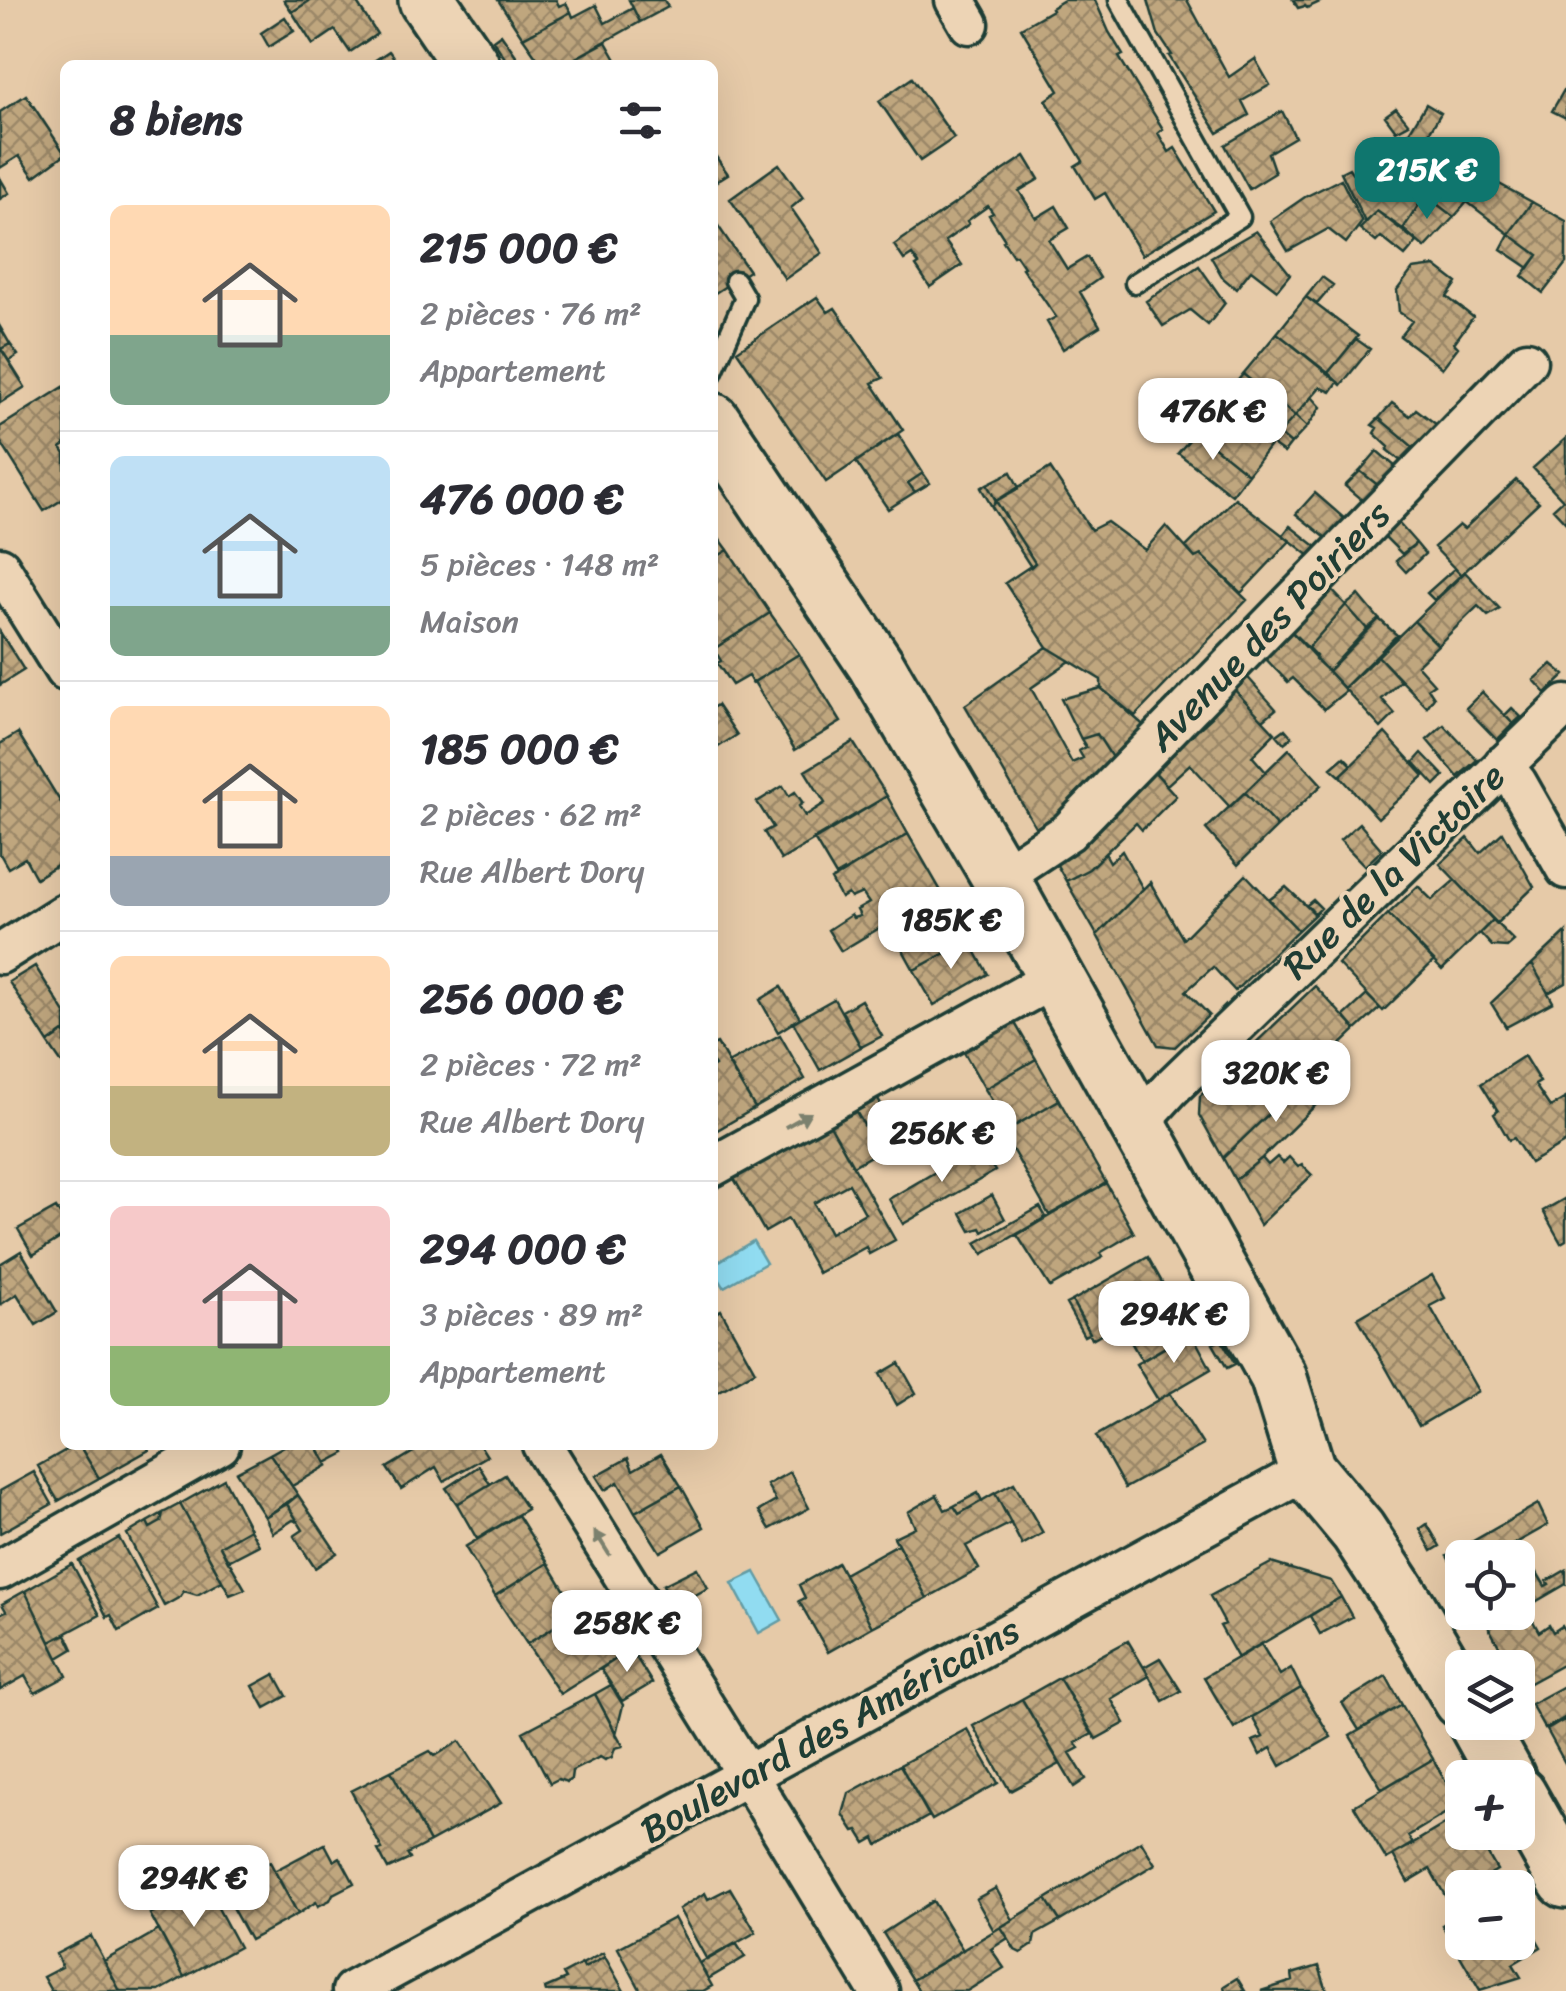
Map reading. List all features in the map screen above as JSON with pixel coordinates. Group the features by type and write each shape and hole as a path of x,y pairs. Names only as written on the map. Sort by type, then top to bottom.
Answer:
{"main road":[{"path":"427,0 468,60"},
{"path":"718,429 876,665 1000,877 1278,1376 1307,1470 1358,1532 1445,1671"},
{"path":"1535,1825 1566,1880"}],"street":[{"name":"Avenue des Poiriers","path":"1000,877 1068,832 1527,361"},
{"path":"0,567 60,663"},
{"name":"Rue de la Victoire","path":"1138,1123 1566,706"},
{"path":"1503,765 1566,870"},
{"path":"0,954 60,916"},
{"path":"718,1164 1056,978"},
{"path":"0,1570 211,1450"},
{"path":"545,1450 879,1991"},
{"name":"Boulevard des Américains","path":"352,1991 1307,1470"}],"lane":[{"path":"1119,0 1240,217 1135,283"},
{"path":"718,359 745,298 735,280"}],"water":[{"path":"753,1241 766,1263 724,1287 718,1277 718,1262"},
{"path":"755,1572 782,1620 759,1633 732,1583"}],"building":[{"path":"284,0 311,0 292,12"},
{"path":"311,0 355,0 377,34 350,52 335,30 313,45 292,12"},
{"path":"498,0 556,0 559,6 566,3 571,12 523,38"},
{"path":"629,0 664,0 668,7 640,22"},
{"path":"1064,0 1095,0 1123,55 1119,57 1163,129 1158,133 1169,152 1175,148 1214,211 1142,255 1105,193 1095,199 1075,166 1083,161 1046,100 1059,91 1021,28"},
{"path":"1148,0 1187,0 1229,77 1255,59 1270,85 1242,101 1249,115 1218,133 1169,56 1172,55 1158,34"},
{"path":"1293,0 1319,0 1320,2 1298,8"},
{"path":"596,5 605,23 633,8 640,22 572,60 538,60 523,38 571,12 573,17"},
{"path":"285,17 294,31 269,47 261,33"},
{"path":"501,34 517,57 506,60 493,40"},
{"path":"606,42 616,60 572,60"},
{"path":"389,51 395,60 376,60"},
{"path":"912,78 954,138 920,161 879,101"},
{"path":"1566,90 1566,118 1552,111"},
{"path":"26,95 60,146 60,158 34,177 19,156 0,168 0,112"},
{"path":"1426,104 1441,113 1423,143 1408,134"},
{"path":"1396,108 1409,124 1396,131 1385,116"},
{"path":"1282,111 1295,137 1268,153 1275,173 1249,189 1225,145"},
{"path":"1423,143 1451,157 1403,229 1377,211 1365,222 1341,172 1349,168 1361,186 1382,199"},
{"path":"1025,156 1039,179 1019,191 1036,218 1056,206 1069,228 1049,240 1067,269 1087,257 1100,278 1080,292 1100,326 1063,349 1047,322 1056,317 1003,241 988,206 945,241 962,265 930,287 912,255 904,260 894,245"},
{"path":"1451,157 1482,174 1454,217 1425,195"},
{"path":"718,160 728,174 718,180"},
{"path":"779,164 803,198 791,208 822,253 785,279 730,199"},
{"path":"1481,174 1532,202 1509,234 1467,202"},
{"path":"0,178 9,193 0,199"},
{"path":"1341,179 1362,222 1346,243 1328,229 1288,251 1270,221"},
{"path":"1425,195 1454,217 1425,248 1403,229"},
{"path":"1532,202 1566,221 1566,263 1543,293 1522,276 1538,255 1509,234"},
{"path":"1377,211 1417,242 1405,256 1381,237 1376,242 1360,229"},
{"path":"718,226 749,271 718,291"},
{"path":"1256,231 1290,274 1277,290 1251,270 1236,289 1223,278 1211,257"},
{"path":"1509,234 1538,255 1529,268 1501,249"},
{"path":"1199,266 1225,303 1208,325 1190,310 1163,326 1146,301"},
{"path":"1435,266 1457,283 1447,297 1473,317 1442,368 1400,336 1412,321 1399,312 1397,290 1413,269"},
{"path":"1322,277 1333,285 1317,304 1306,297"},
{"path":"817,297 828,312 835,308 883,378 872,383 903,430 826,482 737,351"},
{"path":"1306,297 1358,336 1328,373 1277,333"},
{"path":"0,327 10,344 1,349 25,387 0,403"},
{"path":"1277,333 1338,382 1331,392 1320,387 1295,416 1243,374"},
{"path":"1356,339 1370,349 1341,385 1328,373"},
{"path":"10,344 18,355 9,361 1,349"},
{"path":"1243,374 1295,416 1279,434 1227,394"},
{"path":"60,389 60,501 44,511 0,441 0,427"},
{"path":"1227,394 1279,434 1248,474 1196,432"},
{"path":"1312,397 1321,407 1307,427 1295,416"},
{"path":"1392,403 1410,416 1416,409 1441,428 1420,453 1379,418"},
{"path":"1295,416 1307,427 1291,444 1279,434"},
{"path":"1379,418 1420,453 1407,466 1374,433 1377,428 1372,425"},
{"path":"1196,432 1248,474 1232,495 1178,453"},
{"path":"898,434 923,473 908,483 915,492 888,509 856,462"},
{"path":"1279,434 1291,444 1284,453 1271,444"},
{"path":"1566,438 1566,523 1553,509 1563,500 1533,468"},
{"path":"1377,451 1402,472 1384,490 1360,471"},
{"path":"1050,468 1091,530 1107,522 1145,550 1166,526 1195,558 1201,555 1247,600 1135,716 1101,688 1101,680 1047,647 1005,583 1035,563 996,501"},
{"path":"1360,471 1384,490 1370,507 1345,486"},
{"path":"1011,472 1019,488 996,501 987,484"},
{"path":"923,473 930,483 915,492 908,483"},
{"path":"1516,480 1539,502 1461,575 1434,547 1459,525 1464,529"},
{"path":"987,484 996,501 992,507 981,488"},
{"path":"1315,493 1353,526 1335,545 1296,514"},
{"path":"1235,498 1290,541 1241,593 1201,555 1195,558 1186,547"},
{"path":"996,501 1035,563 1031,567 992,507"},
{"path":"1394,518 1416,543 1402,554 1379,531"},
{"path":"1290,526 1327,555 1320,564 1283,535"},
{"path":"718,536 728,550 718,556"},
{"path":"1416,543 1425,554 1406,572 1396,561"},
{"path":"728,550 770,613 718,646 718,556"},
{"path":"1455,568 1461,575 1434,600 1427,593"},
{"path":"1465,572 1500,609 1488,616 1478,606 1438,645 1414,621"},
{"path":"1328,586 1346,605 1308,648 1287,627"},
{"path":"1359,595 1379,619 1367,629 1346,605"},
{"path":"1346,605 1367,629 1328,671 1308,648"},
{"path":"770,613 799,654 752,683 748,676 732,685 718,664 718,646"},
{"path":"1379,619 1397,635 1344,688 1328,671"},
{"path":"1414,621 1438,645 1417,665 1434,684 1428,688 1434,697 1427,707 1378,656"},
{"path":"1287,627 1346,691 1324,709 1293,678 1288,682 1261,654"},
{"path":"0,632 24,670 0,685"},
{"path":"1047,647 1070,661 1031,688 1072,763 1083,758 1079,751 1086,747 1081,739 1097,734 1118,767 1040,835 965,705"},
{"path":"799,654 841,722 795,750 754,682"},
{"path":"1378,656 1401,681 1382,699 1395,714 1381,728 1344,688"},
{"path":"1552,664 1565,675 1546,693 1534,680"},
{"path":"1243,672 1276,709 1263,720 1231,686"},
{"path":"1231,686 1275,733 1252,756 1266,772 1230,807 1190,764 1167,785 1150,767 1195,722 1200,728 1212,717 1207,710"},
{"path":"1101,688 1149,730 1118,767 1097,734 1081,739 1061,699"},
{"path":"1482,692 1513,724 1497,740 1466,708"},
{"path":"718,706 737,735 718,747"},
{"path":"1512,708 1521,717 1513,724 1505,715"},
{"path":"1444,725 1477,760 1458,777 1427,740"},
{"path":"1285,729 1292,737 1284,743 1277,735"},
{"path":"18,733 60,801 60,863 36,878 25,858 8,868 0,854 0,744"},
{"path":"1385,733 1424,776 1378,818 1340,776"},
{"path":"853,742 887,796 781,860 764,832 773,827 757,802 783,786 789,796 795,792 803,803 799,806 805,816 825,803 805,771"},
{"path":"1289,749 1322,785 1277,827 1245,792"},
{"path":"1422,753 1444,776 1435,785 1414,762"},
{"path":"1344,757 1352,765 1340,776 1331,768"},
{"path":"1150,767 1176,796 1142,830 1136,823 1089,869 1066,881 1052,856"},
{"path":"1245,792 1277,827 1238,865 1206,829"},
{"path":"887,796 908,834 836,876 814,839"},
{"path":"1359,823 1382,850 1365,866 1340,840"},
{"path":"1503,832 1534,887 1497,923 1440,864 1468,838 1480,853"},
{"path":"908,834 941,891 841,951 828,930 851,915 860,916 857,910 869,903 862,893 841,898 831,880"},
{"path":"1122,851 1143,889 1097,935 1066,881 1089,869 1105,853 1110,862"},
{"path":"1246,875 1298,930 1235,991 1213,967 1186,991 1209,1015 1175,1047 1158,1045 1097,935 1150,882 1183,939"},
{"path":"1455,880 1493,920 1442,970 1388,914 1418,886 1432,900"},
{"path":"1286,887 1315,914 1298,930 1269,900"},
{"path":"941,891 969,940 914,970 888,923"},
{"path":"1313,900 1321,908 1315,914 1307,905"},
{"path":"1388,914 1434,961 1383,1011 1338,964"},
{"path":"1493,920 1514,941 1507,947 1492,946 1480,933"},
{"path":"1566,932 1566,983 1548,993 1532,964"},
{"path":"969,940 988,974 934,1005 914,970"},
{"path":"1532,964 1553,1002 1506,1027 1491,1003"},
{"path":"35,966 60,1005 60,1035 48,1043 9,982"},
{"path":"1315,986 1356,1030 1223,1158 1199,1115 1200,1096"},
{"path":"781,987 800,1018 778,1032 760,1000"},
{"path":"1367,995 1380,1008 1356,1030 1344,1016"},
{"path":"834,999 861,1047 820,1070 793,1022"},
{"path":"861,1000 882,1036 861,1047 842,1011"},
{"path":"1012,1018 1036,1059 985,1089 961,1047"},
{"path":"60,1035 60,1061 48,1043"},
{"path":"780,1035 805,1079 755,1108 728,1063"},
{"path":"718,1045 755,1108 718,1130"},
{"path":"1524,1056 1540,1082 1535,1085 1550,1107 1566,1098 1566,1142 1530,1163 1514,1138 1509,1140 1494,1114 1498,1111 1481,1084"},
{"path":"1036,1059 1059,1100 1009,1129 985,1089"},
{"path":"1313,1071 1331,1090 1235,1180 1223,1158"},
{"path":"876,1096 900,1138 879,1151 854,1108"},
{"path":"1059,1100 1106,1183 1049,1215 1003,1133"},
{"path":"854,1108 879,1151 853,1166 829,1123"},
{"path":"829,1123 895,1240 869,1254 866,1247 818,1273 788,1219 765,1232 733,1177","holes":["849,1184 865,1213 830,1233 814,1203"]},
{"path":"980,1146 995,1171 903,1224 889,1199"},
{"path":"1277,1157 1283,1163 1289,1157 1312,1175 1260,1225 1235,1180 1262,1158 1268,1165"},
{"path":"1106,1183 1134,1233 1100,1253 1103,1257 1050,1287 1017,1235"},
{"path":"992,1195 1005,1219 983,1232 981,1228 971,1231 961,1213"},
{"path":"1566,1198 1566,1240 1561,1243 1543,1211"},
{"path":"1040,1207 1046,1217 983,1254 976,1243"},
{"path":"56,1208 60,1215 60,1238 33,1255 18,1229"},
{"path":"21,1251 57,1312 36,1325 17,1294 0,1305 0,1264"},
{"path":"1148,1257 1169,1295 1092,1339 1072,1301"},
{"path":"1432,1275 1445,1298 1430,1306 1478,1391 1419,1426 1358,1318"},
{"path":"1169,1295 1191,1332 1142,1361 1120,1323"},
{"path":"1072,1301 1090,1333 1084,1336 1066,1304"},
{"path":"721,1310 755,1371 718,1392"},
{"path":"1191,1332 1211,1369 1158,1400 1136,1364"},
{"path":"1221,1339 1235,1364 1227,1368 1213,1344"},
{"path":"899,1363 916,1393 897,1405 880,1374"},
{"path":"1170,1393 1203,1445 1125,1488 1096,1436"},
{"path":"66,1450 82,1450 99,1478 58,1501 38,1466"},
{"path":"82,1450 149,1450 99,1478"},
{"path":"277,1450 319,1450 328,1465 292,1486 270,1454"},
{"path":"319,1450 344,1450 345,1453 326,1463"},
{"path":"417,1450 483,1450 487,1456 444,1481 436,1467 401,1489 387,1468"},
{"path":"270,1454 298,1495 265,1517 236,1472"},
{"path":"661,1454 681,1486 635,1512 618,1482 605,1490 596,1476 628,1458 633,1470"},
{"path":"479,1466 490,1484 457,1504 446,1488"},
{"path":"34,1472 52,1504 0,1533 0,1491"},
{"path":"790,1472 809,1508 770,1529 759,1511 776,1501 767,1485"},
{"path":"505,1475 527,1509 477,1539 457,1504"},
{"path":"224,1479 250,1529 220,1546 245,1589 230,1595 180,1504"},
{"path":"1014,1483 1043,1533 1022,1545 995,1493"},
{"path":"681,1486 704,1527 660,1552 635,1512"},
{"path":"978,1493 982,1501 959,1514 954,1506"},
{"path":"995,1493 1011,1523 966,1546 979,1569 927,1598 894,1537 915,1527 908,1512 937,1495 945,1510 954,1506 959,1514"},
{"path":"298,1495 337,1553 315,1568 294,1536 303,1530 287,1504"},
{"path":"180,1504 222,1581 197,1595 184,1591 164,1606 127,1534 147,1522 150,1528 161,1522 163,1513"},
{"path":"287,1504 298,1522 293,1520 273,1533 265,1517"},
{"path":"1538,1504 1548,1525 1521,1540 1475,1540"},
{"path":"163,1513 161,1522 150,1528 147,1522"},
{"path":"518,1515 548,1563 495,1596 465,1547"},
{"path":"1427,1524 1440,1546 1432,1551 1420,1529"},
{"path":"250,1529 259,1545 228,1561 220,1546"},
{"path":"119,1538 158,1609 119,1631 111,1615 107,1617 79,1561"},
{"path":"898,1544 927,1598 872,1627 844,1574"},
{"path":"548,1563 578,1612 527,1644 495,1596"},
{"path":"838,1563 872,1627 828,1652 799,1601 805,1598 799,1585"},
{"path":"1271,1563 1331,1581 1341,1597 1238,1658 1220,1626 1225,1624 1210,1596"},
{"path":"72,1564 100,1615 50,1642 25,1591"},
{"path":"697,1568 708,1588 675,1606 663,1585"},
{"path":"1535,1569 1545,1586 1566,1570 1566,1584 1535,1602"},
{"path":"25,1591 67,1676 35,1693 25,1676 0,1690 0,1614 6,1611 2,1604"},
{"path":"1341,1597 1352,1617 1320,1634 1310,1616"},
{"path":"586,1607 617,1658 560,1694 527,1644"},
{"path":"1535,1625 1539,1632 1549,1625 1553,1632 1562,1626 1566,1633 1566,1663 1535,1680 1535,1650 1501,1650 1490,1630 1535,1630"},
{"path":"66,1634 73,1649 58,1658 50,1642"},
{"path":"1128,1641 1149,1676 1111,1699 1125,1723 1096,1739 1059,1678"},
{"path":"1261,1644 1280,1675 1291,1668 1301,1688 1234,1728 1204,1677"},
{"path":"631,1649 652,1683 622,1701 601,1669"},
{"path":"1160,1658 1181,1691 1163,1701 1144,1667"},
{"path":"275,1674 287,1696 265,1708 253,1686"},
{"path":"1386,1676 1402,1705 1359,1730 1342,1703"},
{"path":"1059,1678 1092,1734 1076,1743 1079,1748 1070,1753 1086,1779 1074,1787 1022,1699"},
{"path":"611,1685 623,1705 616,1734 595,1694"},
{"path":"1566,1685 1566,1717 1545,1729 1535,1711 1535,1702"},
{"path":"1301,1688 1331,1737 1281,1766 1271,1748 1260,1755 1253,1741 1263,1737 1252,1717"},
{"path":"595,1694 623,1746 615,1748 612,1757 600,1757 572,1771 567,1782 558,1779 550,1783 523,1732"},
{"path":"1022,1699 1060,1764 1010,1791 973,1726"},
{"path":"1402,1705 1433,1759 1382,1789 1350,1736"},
{"path":"1566,1719 1566,1765 1547,1730"},
{"path":"967,1729 998,1783 932,1820 900,1765"},
{"path":"460,1741 501,1803 430,1842 391,1771 430,1751 435,1756"},
{"path":"1433,1759 1445,1780 1445,1814 1408,1836 1413,1844 1386,1859 1354,1806"},
{"path":"900,1765 929,1816 878,1845 875,1838 866,1843 843,1814 849,1793"},
{"path":"391,1771 430,1842 407,1854 410,1859 388,1869 378,1850 382,1849 351,1791"},
{"path":"1445,1824 1445,1850 1485,1850 1497,1870 1445,1870 1445,1895 1430,1869 1408,1882 1393,1855"},
{"path":"1141,1841 1155,1864 1060,1921 1046,1899"},
{"path":"325,1844 334,1861 340,1857 354,1883 333,1894 330,1900 318,1906 316,1902 298,1914 274,1871"},
{"path":"270,1862 298,1914 250,1940 222,1889"},
{"path":"205,1884 239,1947 184,1977 150,1914"},
{"path":"730,1888 756,1932 707,1960 679,1909 705,1893 708,1899"},
{"path":"996,1888 1013,1920 994,1931 976,1899"},
{"path":"1046,1899 1060,1921 1035,1935 1033,1945 1021,1953 1015,1950 1001,1927"},
{"path":"933,1901 963,1950 912,1980 883,1933"},
{"path":"674,1918 712,1986 703,1991 641,1991 618,1948"},
{"path":"1001,1927 1008,1938 991,1949 1004,1968 967,1991 919,1991 912,1980"},
{"path":"159,1930 184,1977 159,1991 120,1991 104,1961"},
{"path":"91,1936 120,1991 51,1991 43,1977 62,1967 56,1954"},
{"path":"736,1943 745,1957 708,1979 700,1963"},
{"path":"603,1953 605,1957 584,1968 582,1964"},
{"path":"605,1957 624,1991 546,1991 545,1988 566,1979 563,1974"},
{"path":"1462,1960 1520,1960 1513,1964 1521,1977 1480,1990"},
{"path":"1319,1966 1327,1991 1261,1991 1293,1981 1292,1974"},
{"path":"1237,1978 1245,1991 1225,1991 1224,1986"}]}
